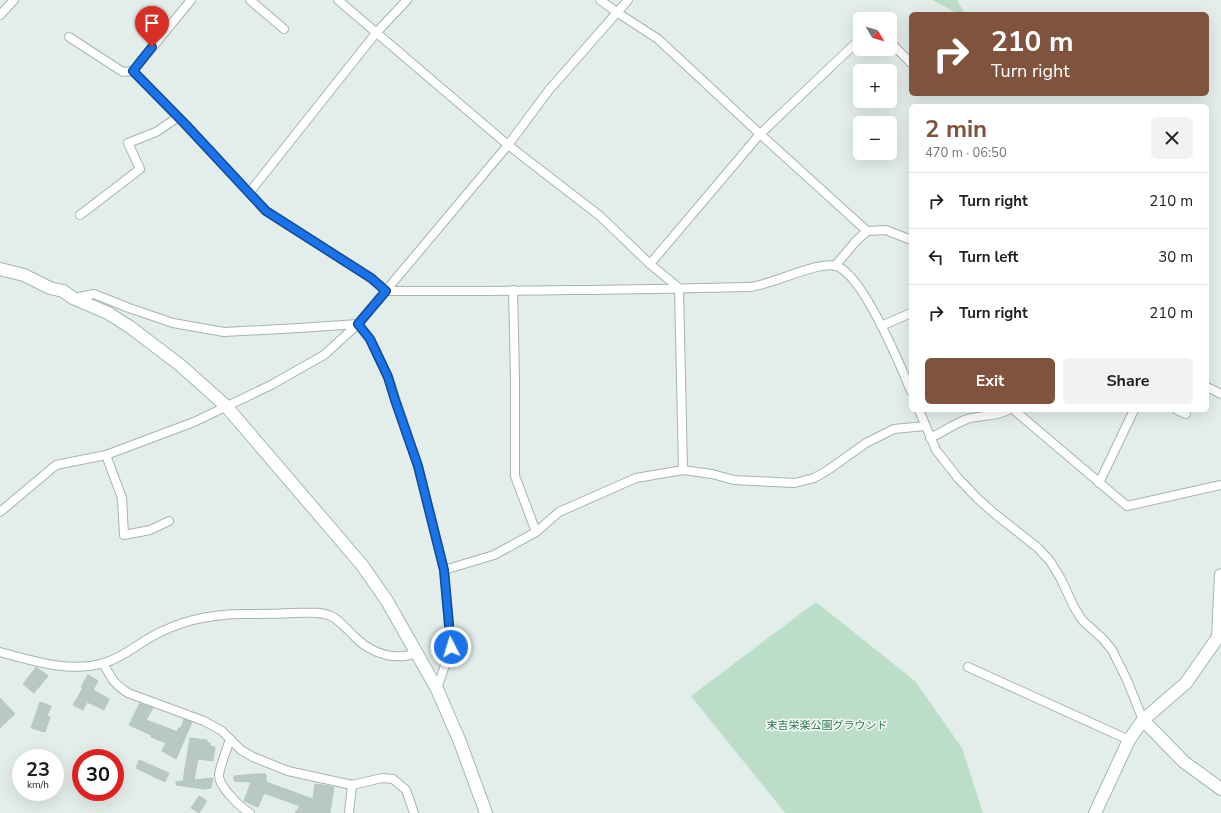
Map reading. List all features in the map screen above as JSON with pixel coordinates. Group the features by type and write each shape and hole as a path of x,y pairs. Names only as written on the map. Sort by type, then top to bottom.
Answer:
{"street":[{"path":"0,15 14,0"},
{"path":"69,37 123,72 133,71 191,0"},
{"path":"250,0 284,29"},
{"path":"338,0 508,145 600,216 650,264 679,288 683,470"},
{"path":"249,193 376,33 407,0"},
{"path":"600,0 658,39 867,231"},
{"path":"0,512 56,465 106,454 194,422 272,385 324,355 358,324 508,145 549,90 628,0"},
{"path":"650,264 760,134 853,46"},
{"path":"897,49 909,61"},
{"path":"133,71 266,211 371,278 386,291 752,287 806,270 835,266 843,270 856,284 881,326 909,386"},
{"path":"80,215 140,169 128,143 156,132 178,117"},
{"path":"835,266 856,241 867,231 886,230 909,239"},
{"path":"0,269 24,275 50,288 63,291 73,298 108,313 130,327 180,365 226,406 362,566 387,601 437,689 460,742 486,813"},
{"path":"513,290 515,476 536,532"},
{"path":"73,298 94,294 173,323 224,332 358,324"},
{"path":"881,326 909,314"},
{"path":"358,324 370,339 388,377 418,466 444,570 451,647 437,689"},
{"path":"1209,388 1221,394"},
{"path":"919,412 936,450 946,464 977,498 1038,548 1050,561 1082,620 1103,639 1112,650 1127,680 1143,720 1184,762 1221,789"},
{"path":"930,438 940,434 955,424 969,419 1004,412"},
{"path":"1016,412 1126,506 1221,485"},
{"path":"1099,482 1133,412"},
{"path":"1182,412 1186,414"},
{"path":"444,570 494,555 536,532 559,512 636,478 683,470 712,474 734,480 795,483 814,478 866,443 894,429 925,426"},
{"path":"106,454 122,498 124,535 150,530 169,521"},
{"path":"1095,813 1129,740 1143,720 1186,683 1218,637 1221,575"},
{"path":"0,652 58,666 78,667 103,663 125,654 151,637 175,626 208,617 241,614 323,614 332,617 339,622 361,643 384,655 402,656 417,653"},
{"path":"103,663 111,678 117,685 128,692 204,721 222,731 241,750 276,767 352,785 382,778 393,779 406,790 414,813"},
{"path":"968,667 1129,740"},
{"path":"230,739 219,776 222,784 228,792 250,813"},
{"path":"349,813 352,785"}],"green space":[{"path":"932,0 957,0 964,12 955,12"},
{"name":"末吉栄楽公園グラウンド","path":"816,602 915,681 962,748 983,813 785,813 691,696"}],"building":[{"path":"36,667 48,676 34,693 23,684"},
{"path":"88,675 98,681 93,690 109,699 104,710 87,702 83,710 73,705 83,688 81,687"},
{"path":"0,698 15,714 0,728"},
{"path":"40,702 51,706 47,716 50,717 45,732 31,728"},
{"path":"140,703 153,708 146,720 178,732 178,728 181,728 184,719 192,722 176,759 162,751 166,743 129,725"},
{"path":"190,738 207,740 207,742 210,743 210,746 215,747 213,761 198,759 194,780 213,778 211,788 204,789 176,785 176,782 183,781"},
{"path":"139,760 169,773 165,782 136,768"},
{"path":"266,774 266,782 313,799 315,784 334,787 330,813 295,813 300,806 264,793 258,807 244,801 251,782 234,781 234,776"},
{"path":"199,796 207,801 199,813 191,808"}],"route":[{"path":"152,47 133,71 186,125 237,181 266,211 371,278 386,291 358,324 370,339 388,377 418,466 444,570 451,647"}]}
